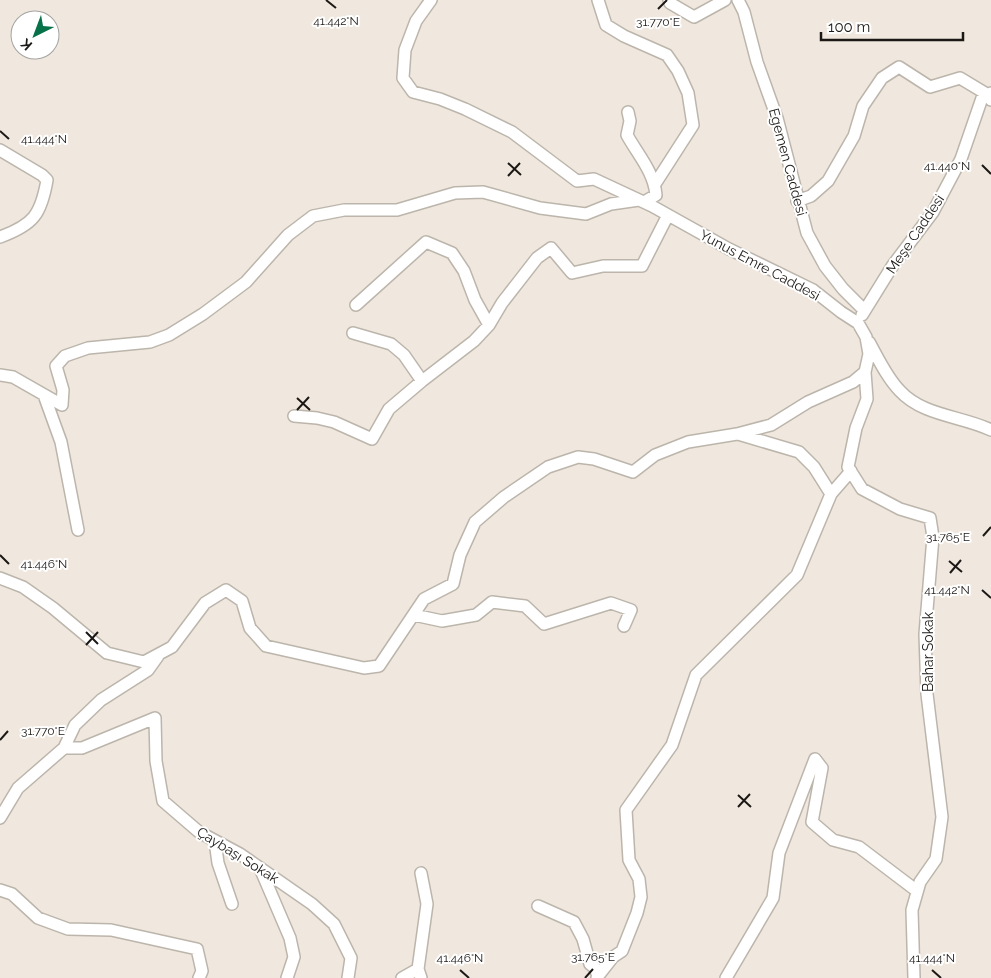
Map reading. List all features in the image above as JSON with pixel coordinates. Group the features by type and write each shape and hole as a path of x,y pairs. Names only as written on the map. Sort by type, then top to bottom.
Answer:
{"street":[{"name":"Yunus Emre Caddesi","path":"431,0 416,21 405,50 403,78 413,92 440,99 465,109 512,132 577,181 594,180 642,201 729,249 813,290 858,323 866,337 869,354 865,372"},
{"path":"598,0 606,25 624,36 667,55 678,70 688,93 693,125 655,184"},
{"path":"669,0 670,3 694,17 725,0"},
{"name":"Egemen Caddesi","path":"738,0 744,12 777,118 806,233 825,266 843,289 864,310"},
{"path":"797,201 811,196 828,182 854,136 863,106 882,78 899,67 930,86 960,78 991,97"},
{"name":"Meşe Caddesi","path":"858,323 864,310 893,265 933,212 960,160 982,98 991,97"},
{"path":"0,375 13,377 62,405 63,390 56,366 65,356 88,348 150,342 169,335 203,314 246,282 288,235 313,216 344,210 398,210 454,193 483,192 540,208 586,214 611,204 642,201 656,195 655,184 627,135 630,121 628,112"},
{"path":"0,150 42,175 47,180 44,201 36,214 28,223 16,231 0,237"},
{"path":"294,416 318,418 334,422 372,439 389,409 474,341 490,324 502,302 537,258 551,248 572,273 603,266 642,266 668,215"},
{"path":"356,305 426,242 452,253 464,271 475,300 490,324"},
{"path":"353,333 391,344 404,355 422,381"},
{"path":"866,337 900,392 923,408 981,425 991,430"},
{"path":"0,578 23,587 53,608 107,653 144,662 172,646 205,603 226,590 242,601 250,628 266,646 364,668 379,666 424,599 453,584 460,555 475,522 504,497 548,467 578,457 594,459 633,472 655,455 688,442 737,434 770,425 808,402 854,382 865,372"},
{"path":"598,977 613,957 622,951 638,913 641,897 638,879 630,860 626,810 672,745 696,675 797,575 831,494 851,471 848,467 856,428 867,399 865,372"},
{"path":"44,395 61,442 78,530"},
{"path":"737,434 800,452 814,467 831,494"},
{"name":"Bahar Sokak","path":"851,471 862,489 900,509 930,518 934,538 925,634 927,694 942,817 936,859 920,882 912,910 914,978"},
{"path":"414,615 442,621 476,615 492,602 526,606 544,624 611,603 631,610 624,626"},
{"path":"0,818 18,788 64,748 75,725 101,700 148,670 159,654"},
{"name":"Çaybaşı Sokak","path":"64,748 82,748 155,718 156,761 163,801 199,832 240,854 312,904 334,924 351,958 348,978"},
{"path":"726,978 773,898 779,853 815,759 822,768 812,822 833,840 859,847 917,891"},
{"path":"214,840 218,863 232,904"},
{"path":"260,868 290,938 294,957 287,978"},
{"path":"402,978 419,973 427,904 421,874"},
{"path":"0,890 12,894 38,918 68,929 111,930 197,950 202,971 199,978"},
{"path":"538,906 574,922 583,939 590,964 595,968 598,977"}]}
